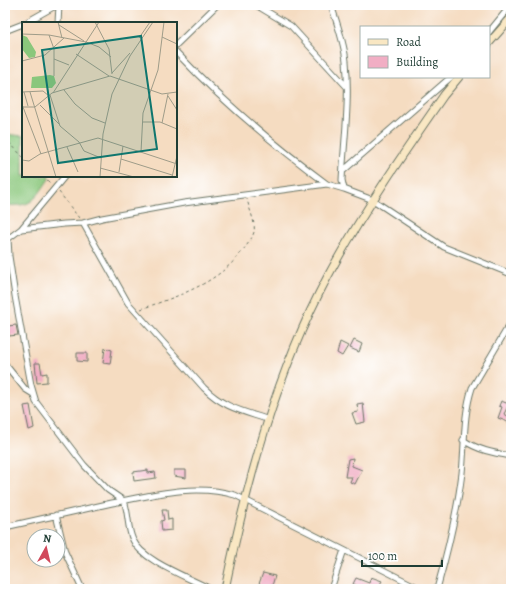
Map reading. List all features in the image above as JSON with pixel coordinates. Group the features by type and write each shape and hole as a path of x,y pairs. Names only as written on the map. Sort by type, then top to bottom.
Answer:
{"street":[{"path":"28,22 58,5 58,22"},
{"path":"177,44 217,5"},
{"path":"256,5 291,26 347,87"},
{"path":"331,5 343,45 347,87 344,170 342,180 344,189"},
{"path":"490,31 511,6"},
{"path":"490,42 511,18"},
{"path":"5,31 22,25"},
{"path":"177,53 218,94 264,136 327,184 373,200 444,246 511,274"},
{"path":"344,170 450,78"},
{"path":"225,589 251,475 268,420 285,372 328,277 373,200 444,95 458,78"},
{"path":"64,177 21,229 7,240 15,296 33,394 47,417 84,465 108,490 124,501 132,537 140,550 154,561 210,589"},
{"path":"21,229 83,223 102,218 184,203 327,184"},
{"path":"83,223 112,276 135,312 214,397 238,411 268,420"},
{"path":"437,589 454,529 462,471 463,440 472,388 511,322"},
{"path":"5,364 25,389 33,394"},
{"path":"463,440 474,447 485,451 511,456"},
{"path":"5,527 124,501 197,489 222,492 245,500 421,589"},
{"path":"56,515 66,552 82,589"},
{"path":"331,589 344,550"}],"path":[{"path":"5,138 22,156"},
{"path":"44,177 56,188 83,223"},
{"path":"135,312 199,286 216,277 231,265 250,240 254,230 246,195"}],"green space":[{"path":"5,134 22,136 22,177 49,177 49,179 40,193 32,201 21,205 5,205"}],"building":[{"path":"16,325 18,335 9,336 8,326"},
{"path":"354,340 362,344 359,352 350,348"},
{"path":"340,342 348,346 342,356 337,353"},
{"path":"105,348 112,350 110,364 103,363"},
{"path":"77,353 87,353 87,362 77,361"},
{"path":"35,363 40,363 42,374 47,373 47,382 37,383"},
{"path":"501,401 509,404 504,414 510,417 508,422 498,418 502,407 499,406"},
{"path":"363,403 365,422 356,424 352,413 358,412 357,404"},
{"path":"30,405 34,428 29,430 24,406"},
{"path":"353,458 352,466 362,470 355,484 350,482 352,477 345,477 348,459"},
{"path":"148,470 148,473 155,472 156,478 134,481 133,472"},
{"path":"174,470 186,470 186,478 174,476"},
{"path":"162,510 167,510 168,520 172,519 172,530 162,531 161,521 164,520"},
{"path":"263,573 275,576 271,589 257,589"},
{"path":"371,577 382,581 377,589 363,588 353,584 356,578 369,583"}]}
